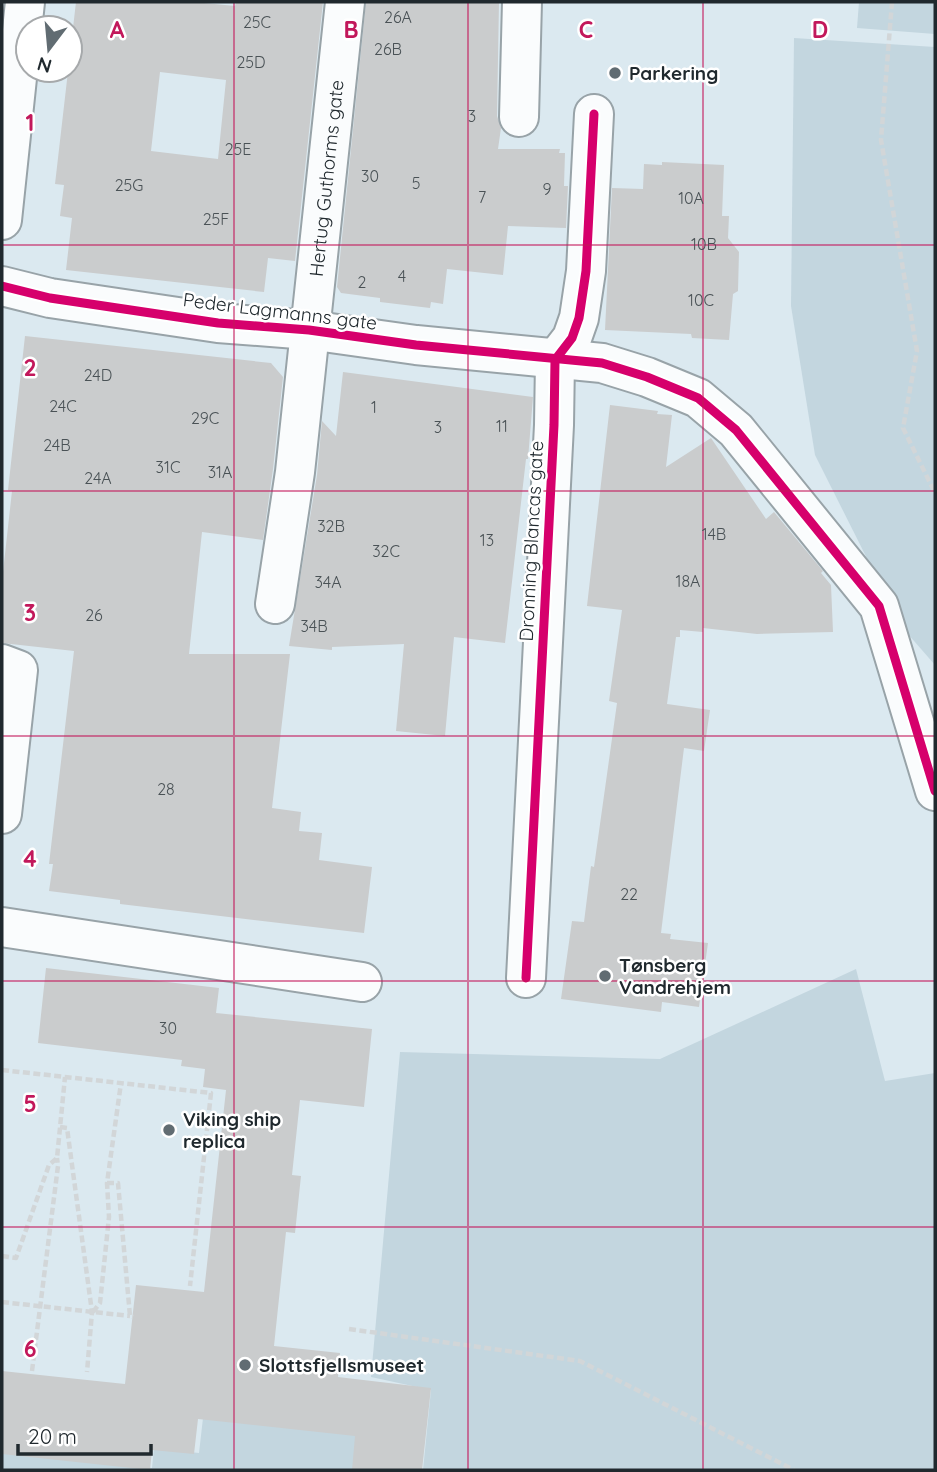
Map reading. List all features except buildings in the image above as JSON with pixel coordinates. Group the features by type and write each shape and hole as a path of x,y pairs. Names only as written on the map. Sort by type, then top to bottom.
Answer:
{"street":[{"path":"2,220 25,2"},
{"name":"Hertug Guthorms gate","path":"275,604 295,472 345,2"},
{"path":"519,117 522,2"},
{"path":"555,360 572,338 579,318 586,271 594,114"},
{"name":"Peder Lagmanns gate","path":"2,286 50,298 192,319 602,363 647,377 698,398 736,430 878,606 935,791"},
{"name":"Dronning Blancas gate","path":"526,978 555,360"},
{"path":"2,664 18,670 2,814"},
{"path":"2,927 362,982"}],"path":[{"path":"892,2 881,140 917,351 903,428 935,494"},
{"path":"2,1070 211,1093 190,1286"},
{"path":"32,1371 58,1167 65,1077"},
{"path":"92,1312 100,1303 109,1216 107,1183 121,1083"},
{"path":"60,1127 67,1128 92,1312 86,1371"},
{"path":"2,1256 16,1258 49,1165 57,1158"},
{"path":"2,1302 131,1316 118,1184 107,1183"},
{"path":"349,1329 580,1361 794,1470"}],"shaded area":[{"path":"859,2 935,2 935,34 857,28"},
{"path":"794,38 935,47 935,665 901,626 815,455 791,306"},
{"path":"856,969 885,1081 935,1073 935,1470 423,1470 431,1390 371,1377 400,1052 660,1059"},
{"path":"203,1418 361,1419 356,1470 2,1470 2,1451 152,1468 154,1448 199,1453"}],"cycle path":[{"path":"526,978 555,360 572,338 579,318 586,271 594,114"},
{"path":"2,286 50,298 218,323 309,330 416,345 602,363 647,377 698,398 736,430 879,606 935,791"}],"place":[{"name":"Parkering","path":"615,73"},
{"name":"Tønsberg Vandrehjem","path":"605,976"},
{"name":"Viking ship replica","path":"169,1130"},
{"name":"Slottsfjellsmuseet","path":"245,1365"}]}
